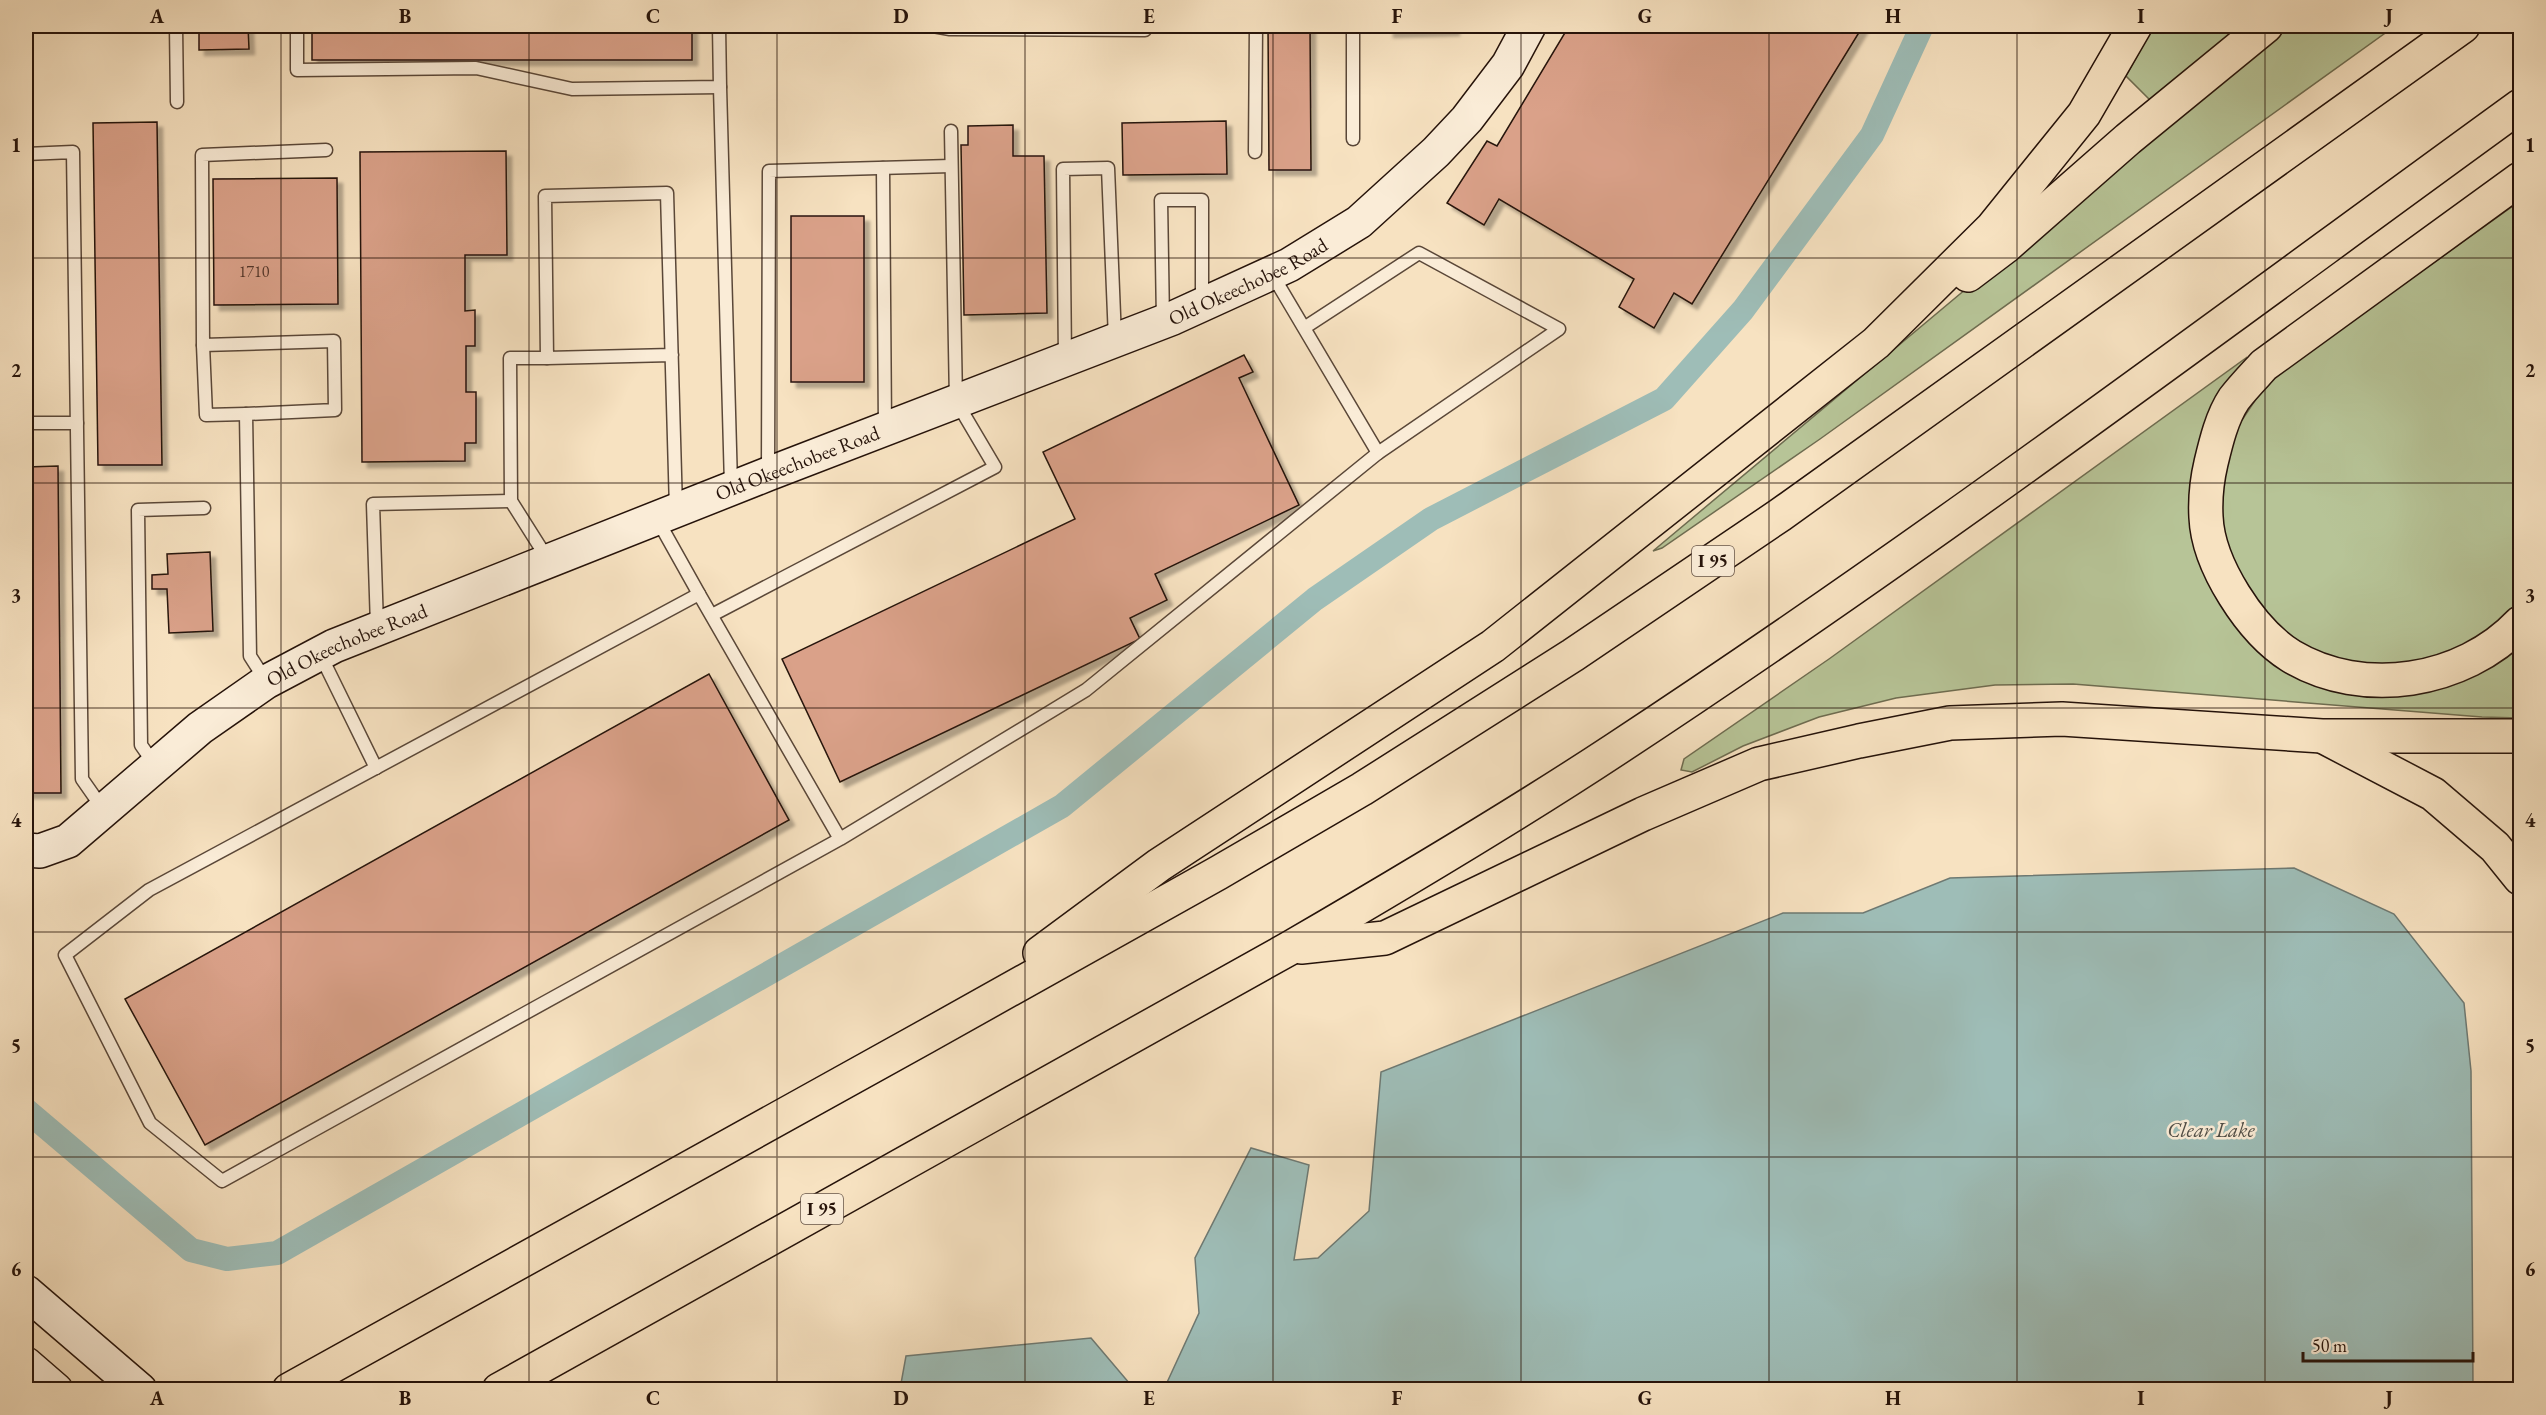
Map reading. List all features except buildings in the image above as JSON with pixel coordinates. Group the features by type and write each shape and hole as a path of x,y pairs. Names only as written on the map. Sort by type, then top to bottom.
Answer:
{"highway":[{"path":"1876,343 1992,228 2084,114 2135,26"},
{"path":"925,1037 1159,865 1493,646 1876,343 2005,247 2128,139 2266,26"},
{"name":"I 95","path":"289,1389 925,1037 1218,873 1362,789 1644,608 1798,503 2463,26"},
{"name":"I 95","path":"499,1389 1290,948 1544,796 1815,616 2520,106"},
{"path":"2520,178 2264,365 2233,400 2216,440 2208,477 2206,519 2217,562 2229,587 2263,633 2291,656 2329,672 2380,682 2429,676 2475,658 2520,623"},
{"path":"1290,948 1385,938 1643,814 1759,764 1950,723 2062,719 2322,736 2520,736"},
{"path":"2322,736 2433,794 2495,847 2520,878"}],"street":[{"name":"Old Okeechobee Road","path":"26,850 40,850 68,841 200,729 266,682 320,653 731,488 1163,322 1271,273 1359,222 1436,152 1467,119 1508,65 1528,26"},
{"path":"26,1292 140,1389"},
{"path":"26,1364 56,1389"}],"lane":[{"path":"176,26 177,102"},
{"path":"297,26 297,70 476,68 572,89 720,87"},
{"path":"719,26 731,488"},
{"path":"933,26 950,29 1145,30"},
{"path":"1255,152 1256,26"},
{"path":"1353,26 1353,139"},
{"path":"712,615 995,467 956,401 951,131"},
{"path":"203,345 334,341 335,410 206,415 203,345 202,155 326,150"},
{"path":"26,154 73,152 82,779 104,810"},
{"path":"768,474 769,171 951,166"},
{"path":"883,168 885,429"},
{"path":"1065,359 1062,170 1108,168 1115,340"},
{"path":"547,358 545,196 667,193 672,356 666,514 699,594 840,839"},
{"path":"1163,322 1161,200 1202,200 1202,304"},
{"path":"699,594 149,890 66,955 150,1123 222,1181 840,839 1086,690 1378,453 1559,329 1419,253 1304,328"},
{"path":"1271,273 1378,453"},
{"path":"549,561 511,501 510,358 672,356"},
{"path":"246,414 250,656 266,682"},
{"path":"26,423 76,423"},
{"path":"377,629 373,504 511,501"},
{"path":"156,766 141,745 138,510 204,508"},
{"path":"320,653 376,768"}],"green space":[{"path":"2154,26 2240,26 2151,101 2126,76"},
{"path":"2287,26 2395,26 1820,439 1662,548 1653,551 1997,263"},
{"path":"2520,201 2520,606 2482,640 2407,669 2327,659 2285,635 2234,573 2217,507 2234,432 2262,390 2286,368"},
{"path":"2246,358 2204,559 2335,685 2520,639 2520,718 2482,717 2073,684 1995,685 1896,698 1819,717 1743,746 1692,772 1681,770 1684,759 1829,659"}],"water":[{"name":"Clear Lake","path":"2294,868 2394,914 2464,1003 2471,1071 2473,1389 1164,1389 1199,1313 1195,1258 1251,1148 1309,1165 1294,1260 1318,1258 1369,1211 1381,1072 1783,913 1863,913 1950,878"},
{"path":"1091,1338 1130,1384 1130,1389 900,1389 906,1356"}],"waterway":[{"path":"26,1110 191,1250 227,1259 277,1253 1062,806 1315,599 1431,519 1664,399 1743,310 1872,135 1922,26"}]}
